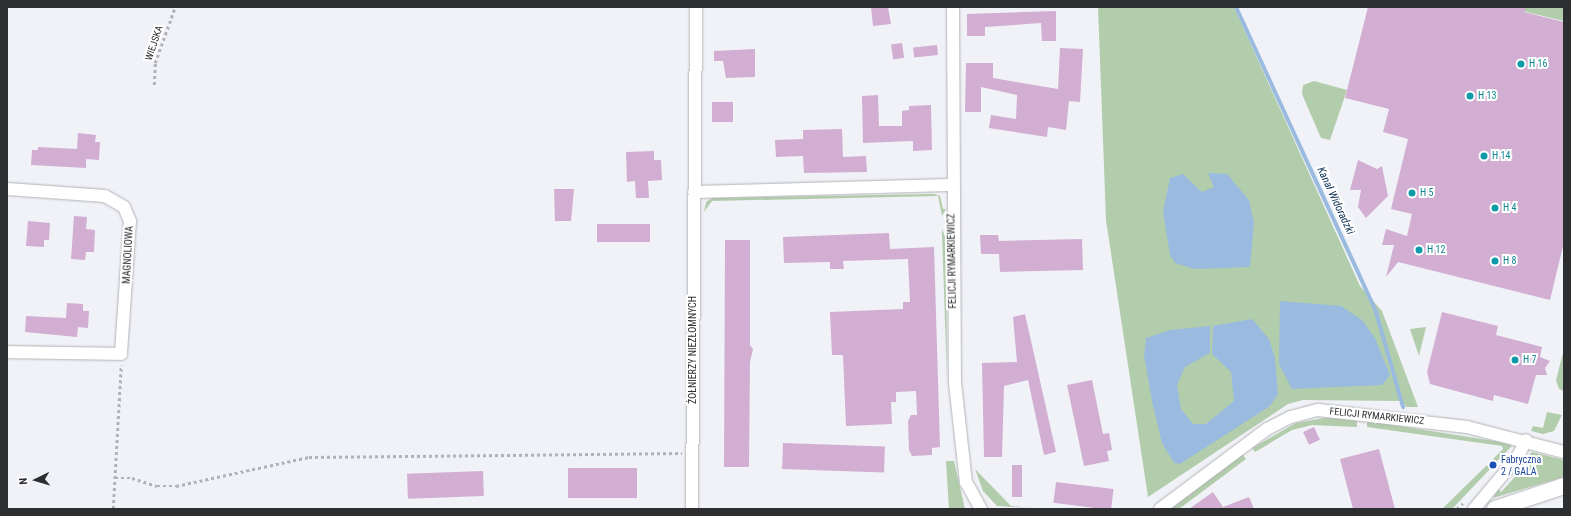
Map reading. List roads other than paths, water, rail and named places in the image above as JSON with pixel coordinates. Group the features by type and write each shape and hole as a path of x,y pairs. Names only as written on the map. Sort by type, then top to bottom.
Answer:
{"street":[{"name":"ŻOŁNIERZY NIEZŁOMNYCH","path":"692,509 696,7"},
{"name":"FELICJI RYMARKIEWICZ","path":"953,7 952,185 955,383 966,482 982,509"},
{"path":"694,192 952,185"},
{"name":"MAGNOLIOWA","path":"7,189 105,196 124,207 130,221 121,354 7,352"},
{"name":"FELICJI RYMARKIEWICZ","path":"1160,509 1267,429 1305,413 1335,410 1420,420 1526,440 1564,452"},
{"path":"1474,509 1517,458 1526,440"},
{"path":"1495,509 1564,486"}],"water":[{"path":"1208,173 1227,174 1249,200 1254,223 1250,267 1195,269 1175,263 1170,255 1163,212 1170,178 1183,174 1202,192 1214,187"},
{"path":"1280,301 1341,306 1362,320 1375,338 1390,375 1382,385 1292,389 1279,364"},
{"path":"1252,319 1269,339 1275,358 1278,394 1270,406 1180,464 1174,463 1162,443 1153,406 1144,356 1146,338 1170,330 1210,326 1210,353 1185,367 1177,385 1181,409 1193,424 1206,424 1234,401 1231,372 1212,354 1213,326"}],"waterway":[{"name":"Kanał Widoradzki","path":"1236,7 1376,312 1403,407"}],"place":[{"name":"H 16","path":"1521,64"},
{"name":"H 13","path":"1470,96"},
{"name":"H 14","path":"1484,156"},
{"name":"H 5","path":"1412,193"},
{"name":"H 4","path":"1495,208"},
{"name":"H 12","path":"1419,250"},
{"name":"H 8","path":"1495,261"},
{"name":"H 7","path":"1515,360"},
{"name":"Fabryczna 2 / GALA","path":"1493,465"}]}
